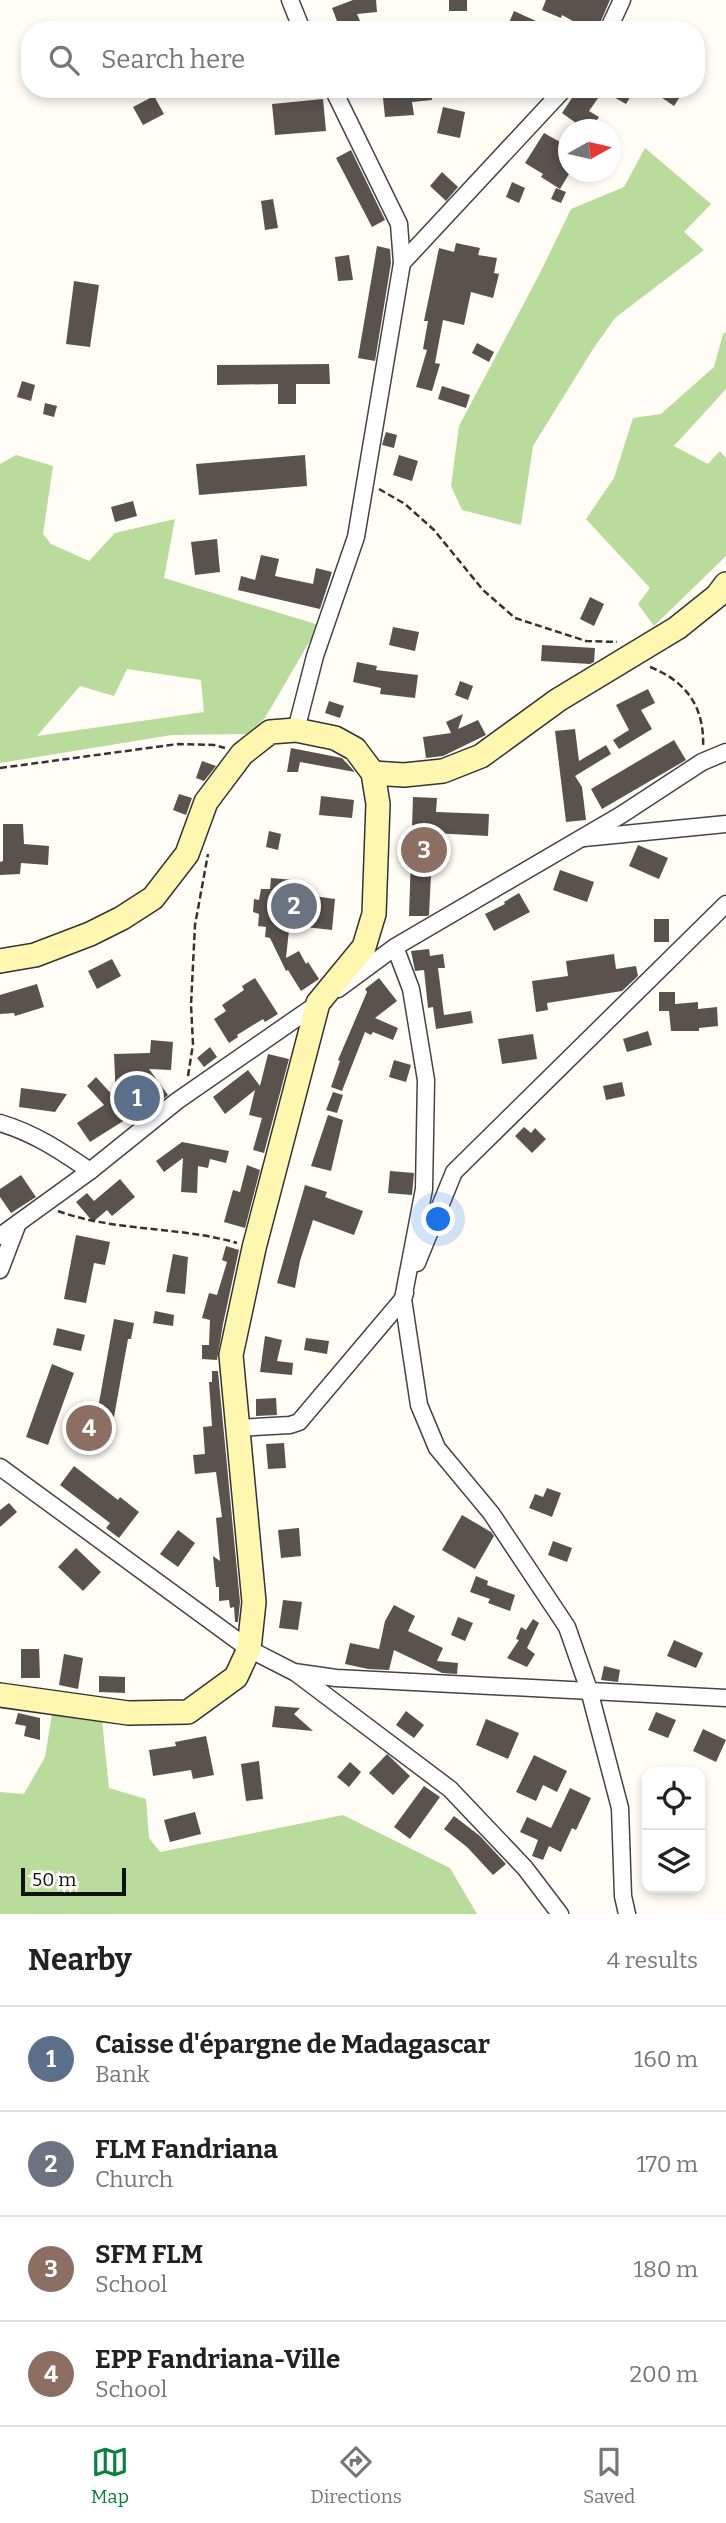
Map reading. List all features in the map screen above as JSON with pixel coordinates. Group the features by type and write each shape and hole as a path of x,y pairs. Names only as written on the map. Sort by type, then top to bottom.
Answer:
{"main road":[{"path":"373,773 404,775 443,771 481,756 558,700 648,643 677,628 716,596 726,584"},
{"path":"0,961 35,955 90,934 153,898 187,854 206,802 242,754 270,732 296,730 335,738 355,748 373,773 378,803 374,914 364,947 318,1003 254,1248 231,1355 254,1602 249,1648 236,1677 188,1712 128,1713 0,1695"}],"street":[{"path":"290,0 298,21"},
{"path":"612,21 622,0"},
{"path":"296,730 316,656 356,537 402,263 399,223 337,98"},
{"path":"402,263 556,98"},
{"path":"0,1236 90,1171 177,1101 395,947 664,789 702,762 726,752"},
{"path":"578,839 726,824"},
{"path":"238,1428 290,1425 299,1422 403,1299 454,1171 726,904"},
{"path":"395,947 411,989 426,1080 424,1189 403,1299 419,1405 438,1448 491,1513 567,1627 589,1690 621,1808 622,1896 627,1914"},
{"path":"0,1123 52,1145 90,1171"},
{"path":"0,1270 18,1223"},
{"path":"0,1467 249,1648 294,1672 450,1788 524,1868 560,1914"},
{"path":"294,1672 337,1678 726,1698"}],"path":[{"path":"365,481 405,504 424,521 483,590 514,618 586,641 648,643"},
{"path":"619,662 651,667 674,679 691,695 704,733 702,762"},
{"path":"0,768 178,744 214,744 242,754"},
{"path":"177,1101 187,1083 193,1044 191,1005 195,925 209,844"},
{"path":"43,1205 83,1220 211,1235 254,1248"}],"green space":[{"path":"645,148 711,204 684,232 704,250 615,318 593,349 533,446 521,525 462,510 451,486 459,426 571,209 624,187"},
{"path":"726,332 726,389 674,446 708,464 720,451 726,458 726,556 654,626 638,604 650,588 586,519 614,478 633,418 661,414 714,367 723,334"},
{"path":"16,455 53,466 43,534 51,544 89,561 115,533 175,519 164,578 319,625 265,718 247,734 172,735 0,763 0,464","holes":["127,669 201,680 204,712 37,736 80,686 114,696"]},
{"path":"52,1714 102,1720 109,1788 146,1799 149,1838 160,1852 343,1815 450,1868 477,1914 0,1914 0,1792 24,1794 45,1757"}],"building":[{"path":"353,0 376,0 377,12 357,14 360,21 337,21 332,8"},
{"path":"449,0 467,0 467,11 449,11"},
{"path":"546,0 610,0 601,21 573,21 542,10"},
{"path":"514,11 536,21 510,21"},
{"path":"155,98 164,114 143,125 133,107"},
{"path":"383,98 432,98 412,102 414,115 385,117"},
{"path":"572,98 598,98 589,111 599,117 598,119 570,119 562,113"},
{"path":"615,98 630,98 626,104"},
{"path":"662,98 679,98 674,106"},
{"path":"323,99 326,131 275,135 272,104"},
{"path":"443,107 465,112 460,138 437,133"},
{"path":"544,133 558,141 558,182 564,182 560,189 541,177 543,174 525,163"},
{"path":"351,150 385,220 372,227 336,158"},
{"path":"442,172 458,187 446,201 430,186"},
{"path":"512,182 525,188 519,203 506,197"},
{"path":"556,188 566,192 561,203 551,199"},
{"path":"273,199 278,228 265,230 261,201"},
{"path":"456,243 480,248 478,255 497,258 494,273 499,274 493,298 471,292 464,325 443,320 435,363 440,364 432,391 416,387 427,350 423,349 428,321 424,321 439,248 454,252"},
{"path":"377,246 390,249 391,263 375,361 358,358"},
{"path":"349,255 353,280 338,281 335,257"},
{"path":"74,281 99,285 90,347 66,344"},
{"path":"477,343 494,352 489,362 472,353"},
{"path":"329,364 330,384 296,384 296,404 278,404 278,384 217,385 217,365"},
{"path":"22,381 35,385 31,401 17,397"},
{"path":"442,386 470,395 466,408 438,399"},
{"path":"45,403 57,406 54,417 43,414"},
{"path":"386,432 397,435 394,448 382,445"},
{"path":"305,455 307,486 199,495 196,464"},
{"path":"399,455 418,461 412,481 393,475"},
{"path":"133,501 137,516 115,522 111,507"},
{"path":"217,539 220,572 195,575 191,542"},
{"path":"261,555 279,559 275,576 313,584 316,568 332,572 320,609 238,590 241,576 255,580"},
{"path":"590,597 604,604 594,626 580,619"},
{"path":"393,627 419,632 415,651 389,645"},
{"path":"542,645 595,648 594,662 541,661"},
{"path":"357,662 377,666 376,670 418,675 415,698 380,694 381,688 353,682"},
{"path":"460,681 473,686 468,700 455,695"},
{"path":"648,689 655,703 641,710 652,729 619,749 613,740 629,730 616,705"},
{"path":"329,701 344,706 340,718 325,713"},
{"path":"463,714 458,729 478,720 486,735 443,756 426,758 423,737 451,733 446,722"},
{"path":"575,729 579,761 606,745 611,754 575,776 582,787 586,820 566,822 555,731"},
{"path":"674,740 686,760 602,809 591,789"},
{"path":"291,748 342,758 355,772 300,762 298,772 287,772"},
{"path":"202,761 216,766 204,781 196,778"},
{"path":"179,794 192,798 186,815 173,810"},
{"path":"321,796 354,800 352,818 319,815"},
{"path":"413,797 437,798 436,812 489,814 488,836 433,833 427,916 409,916"},
{"path":"3,824 23,824 24,844 49,846 48,865 21,863 20,874 0,875 0,862 3,861"},
{"path":"269,831 281,834 278,850 266,847"},
{"path":"638,845 668,858 659,879 629,866"},
{"path":"560,870 594,882 587,902 553,890"},
{"path":"271,878 294,880 293,893 335,899 332,930 287,925 289,930 286,958 299,951 319,979 301,991 288,970 286,971 270,938 265,937 266,927 258,926 259,914 253,912 254,899 259,900 261,889 270,889"},
{"path":"519,893 530,912 494,931 485,914"},
{"path":"654,919 669,919 669,942 654,942"},
{"path":"429,949 430,956 443,954 445,968 438,968 444,1015 471,1011 473,1023 436,1029 433,1007 428,1008 424,970 415,971 411,951"},
{"path":"614,954 616,969 636,966 638,976 622,991 547,1003 548,1010 536,1012 532,981 568,976 566,961"},
{"path":"112,959 121,976 97,989 88,971"},
{"path":"255,978 278,1014 265,1022 263,1019 229,1043 214,1019 226,1011 222,1005 244,990 242,986"},
{"path":"379,978 397,1001 375,1018 398,1028 393,1040 373,1032 371,1035 365,1032 342,1091 331,1087 340,1061 338,1060 367,992 365,989"},
{"path":"37,984 44,1007 15,1016 14,1013 0,1014 0,995"},
{"path":"659,992 675,992 675,1004 698,1002 698,1009 717,1007 718,1026 699,1028 699,1031 671,1031 669,1011 659,1011"},
{"path":"648,1031 652,1045 627,1052 623,1039"},
{"path":"533,1034 537,1059 502,1064 498,1039"},
{"path":"151,1040 173,1042 171,1070 149,1069 168,1095 139,1118 136,1113 90,1142 77,1123 104,1105 87,1086 96,1077 116,1099 114,1054 150,1053"},
{"path":"210,1047 217,1057 204,1067 197,1058"},
{"path":"268,1054 289,1059 264,1153 253,1150 262,1118 249,1115 255,1090 225,1114 213,1097 248,1070 260,1086"},
{"path":"394,1060 411,1065 406,1082 389,1077"},
{"path":"622,1082 625,1096 606,1100 603,1086"},
{"path":"21,1088 67,1094 55,1112 19,1107"},
{"path":"333,1092 343,1095 337,1113 326,1110"},
{"path":"328,1115 343,1120 331,1171 311,1166"},
{"path":"524,1127 531,1133 535,1128 546,1139 532,1153 515,1136"},
{"path":"182,1142 229,1151 226,1163 210,1159 208,1168 198,1166 197,1193 181,1192 183,1158 164,1172 156,1161"},
{"path":"247,1165 260,1170 245,1228 224,1222 233,1190 240,1192"},
{"path":"390,1171 414,1173 412,1195 388,1193"},
{"path":"21,1175 36,1197 11,1213 0,1197 0,1189"},
{"path":"120,1179 135,1197 112,1216 107,1210 93,1222 76,1202 87,1193 94,1201"},
{"path":"305,1185 327,1192 325,1197 363,1211 354,1235 313,1220 295,1288 277,1283"},
{"path":"76,1235 110,1242 105,1265 94,1263 86,1303 64,1299"},
{"path":"226,1246 239,1250 217,1360 202,1359 202,1345 209,1345 210,1320 202,1318 209,1293 217,1295 227,1262 222,1260"},
{"path":"173,1254 188,1257 185,1294 166,1292"},
{"path":"155,1311 174,1315 173,1326 153,1323"},
{"path":"114,1319 134,1323 131,1339 128,1339 112,1428 95,1425"},
{"path":"57,1328 85,1335 81,1351 53,1345"},
{"path":"265,1336 282,1340 277,1361 293,1363 292,1375 260,1372"},
{"path":"306,1338 329,1341 327,1354 304,1350"},
{"path":"52,1364 74,1373 48,1445 26,1437"},
{"path":"212,1371 218,1371 240,1602 238,1622 235,1622 234,1607 230,1608 229,1600 219,1601 219,1587 216,1587 213,1556 220,1561 216,1518 222,1517 216,1472 195,1474 193,1455 205,1454 203,1427 212,1426 209,1382 212,1382"},
{"path":"276,1398 277,1415 256,1416 256,1399"},
{"path":"284,1443 286,1468 268,1469 266,1444"},
{"path":"74,1466 118,1500 120,1497 139,1512 119,1538 106,1528 110,1523 60,1485"},
{"path":"547,1488 561,1493 552,1517 529,1508 535,1494 543,1497"},
{"path":"9,1503 17,1512 0,1527 0,1510"},
{"path":"462,1515 494,1536 475,1569 442,1550"},
{"path":"299,1528 301,1556 281,1558 278,1530"},
{"path":"178,1530 195,1543 178,1567 160,1554"},
{"path":"553,1541 572,1548 567,1562 548,1555"},
{"path":"76,1548 101,1572 83,1591 58,1567"},
{"path":"476,1576 488,1581 487,1585 515,1595 510,1611 488,1603 490,1599 470,1592"},
{"path":"283,1600 302,1602 298,1630 279,1628"},
{"path":"394,1605 415,1616 408,1631 443,1648 437,1661 458,1663 457,1674 442,1673 394,1650 389,1670 345,1664 350,1643 379,1649 385,1621"},
{"path":"458,1617 473,1623 465,1641 451,1635"},
{"path":"533,1619 539,1623 527,1648 535,1654 527,1667 507,1658 519,1640 516,1639 521,1627 526,1630"},
{"path":"674,1640 703,1653 696,1668 667,1656"},
{"path":"21,1649 39,1649 40,1678 21,1678"},
{"path":"64,1654 83,1658 78,1689 59,1685"},
{"path":"604,1666 620,1670 618,1682 601,1680"},
{"path":"99,1676 125,1677 125,1693 99,1692"},
{"path":"275,1706 300,1708 294,1714 313,1731 272,1727"},
{"path":"406,1711 424,1725 414,1738 396,1725"},
{"path":"656,1712 676,1720 668,1738 648,1730"},
{"path":"18,1713 40,1718 40,1740 24,1736 26,1726 15,1724"},
{"path":"486,1719 519,1733 508,1759 476,1745"},
{"path":"703,1729 726,1740 716,1762 693,1751"},
{"path":"206,1736 214,1775 193,1779 191,1770 153,1776 149,1750 176,1746 175,1742"},
{"path":"387,1754 410,1776 393,1795 369,1773"},
{"path":"534,1755 567,1771 557,1792 543,1785 536,1801 516,1792"},
{"path":"259,1761 263,1799 246,1801 241,1764"},
{"path":"350,1762 361,1772 349,1787 337,1777"},
{"path":"424,1786 440,1797 410,1839 394,1827"},
{"path":"570,1788 591,1798 576,1830 572,1828 561,1852 549,1846 543,1860 532,1856 538,1840 520,1832 527,1817 551,1828"},
{"path":"195,1812 201,1834 170,1842 164,1820"},
{"path":"454,1816 480,1836 506,1864 493,1875 467,1847 444,1829"}],"place":[{"name":"SFM FLM","path":"424,850"},
{"name":"FLM Fandriana","path":"294,906"},
{"name":"Caisse d'épargne de Madagascar","path":"137,1098"},
{"name":"EPP Fandriana-Ville","path":"89,1428"}]}
